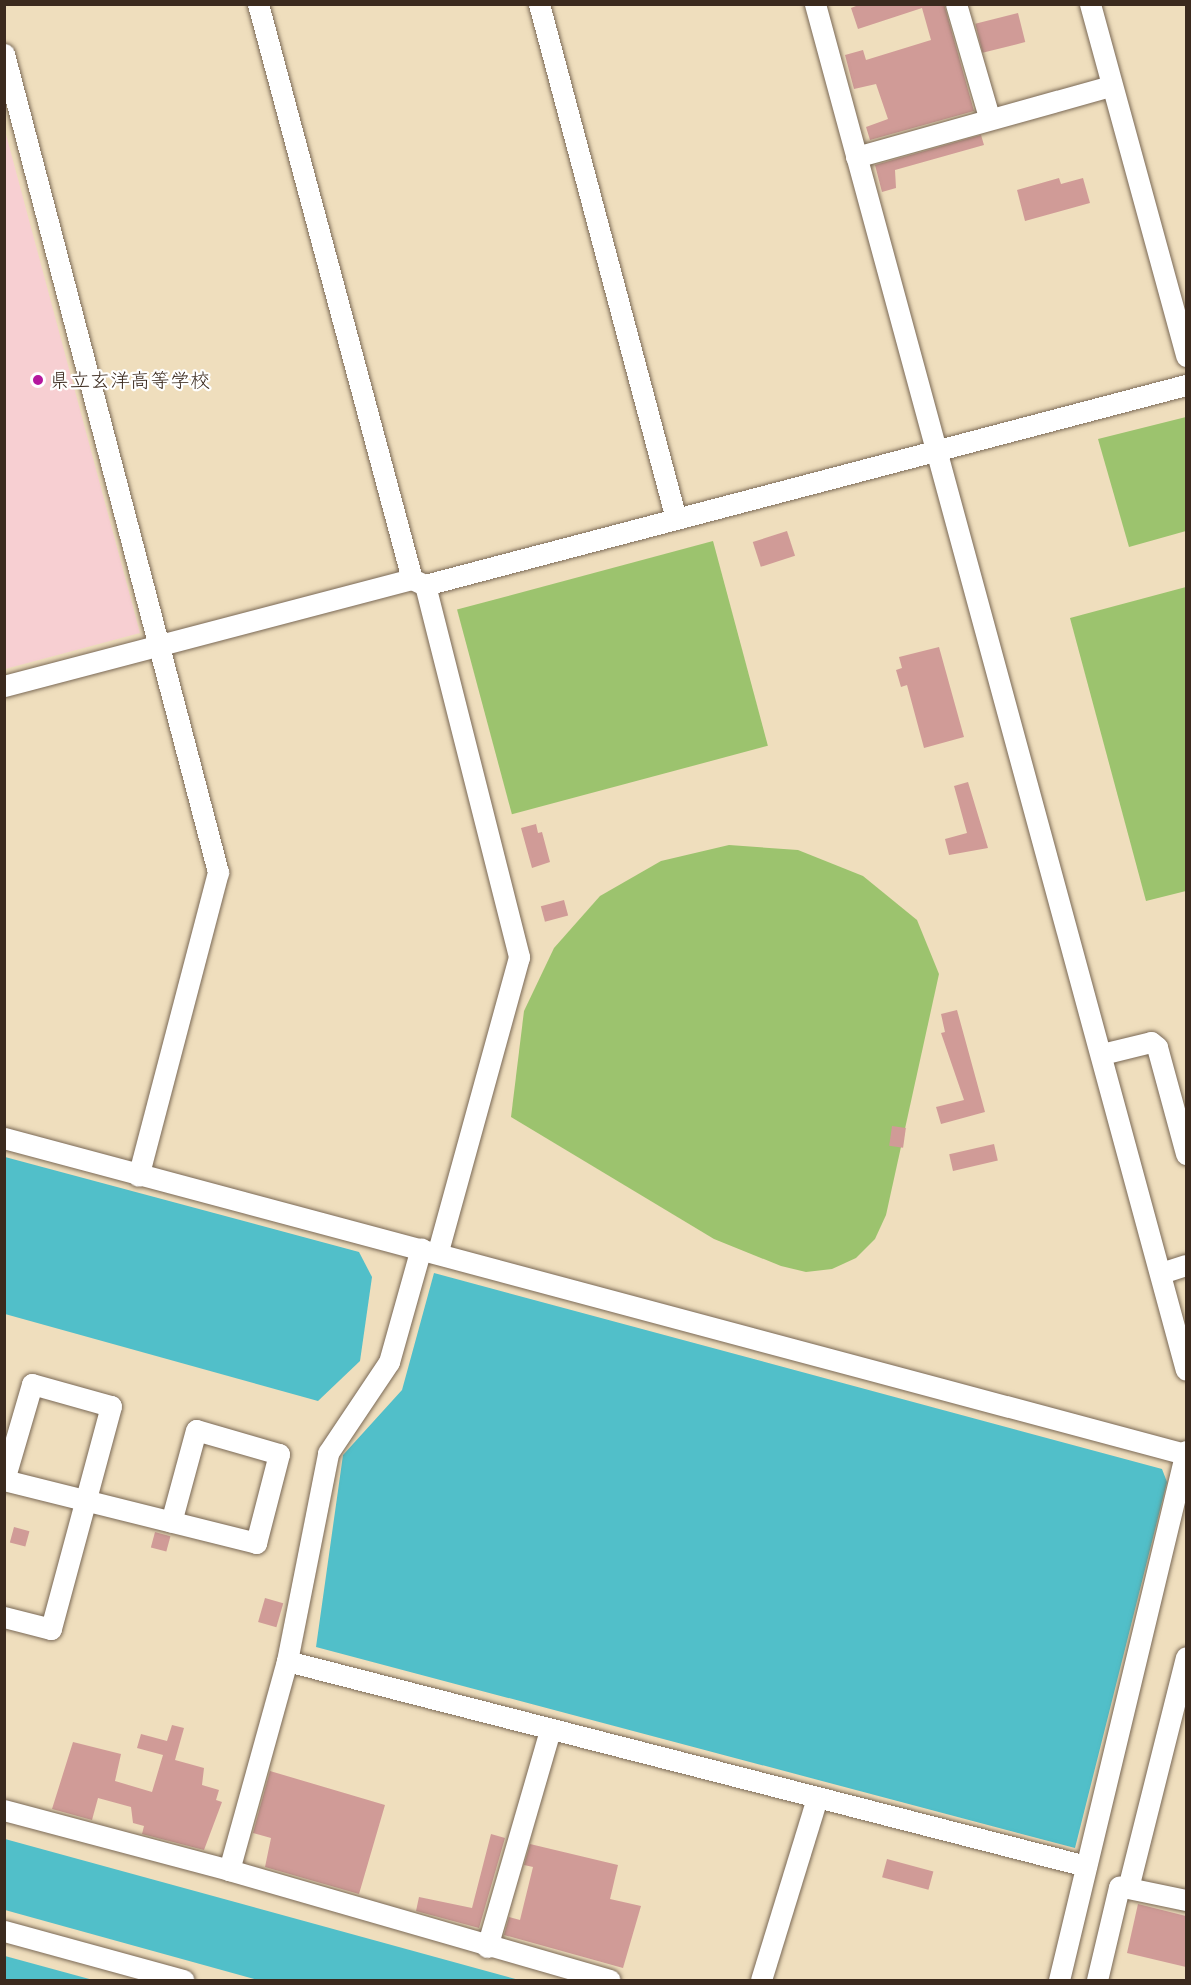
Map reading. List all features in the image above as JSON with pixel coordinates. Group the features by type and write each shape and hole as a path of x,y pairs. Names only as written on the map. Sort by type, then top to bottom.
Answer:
{"street":[{"path":"229,1870 287,1661 328,1453 389,1362 430,1250 519,957 419,582 258,4"},
{"path":"539,4 676,519"},
{"path":"815,4 938,450 1186,1370"},
{"path":"956,4 989,117"},
{"path":"1090,4 1110,86 1186,356"},
{"path":"4,54 161,645 218,872 138,1176"},
{"path":"856,157 989,117 1110,86"},
{"path":"4,686 161,645 676,519 1186,386"},
{"path":"1102,1054 1151,1042 1157,1047 1186,1154"},
{"path":"4,1138 138,1176 430,1250 1186,1452 1059,1980"},
{"path":"1161,1273 1186,1266"},
{"path":"4,1617 51,1629 85,1500 111,1406 32,1384 5,1480 85,1500 171,1522 256,1543 279,1454 196,1430 171,1522"},
{"path":"1128,1888 1186,1657"},
{"path":"287,1661 1086,1866"},
{"path":"487,1947 550,1730"},
{"path":"761,1980 817,1798"},
{"path":"4,1810 229,1870 487,1947 609,1980"},
{"path":"1097,1980 1119,1887 1186,1900"},
{"path":"4,1930 183,1980"}],"shaded area":[{"name":"県立玄洋高等学校","path":"4,127 140,633 5,669 4,669"}],"green space":[{"path":"1186,417 1186,531 1129,547 1098,439"},
{"path":"713,541 768,746 512,814 457,610"},
{"path":"1186,587 1186,891 1146,901 1070,618"},
{"path":"729,845 798,850 863,876 917,920 939,974 886,1215 875,1239 856,1258 832,1269 806,1272 781,1266 714,1239 511,1117 524,1011 554,948 600,896 661,861"}],"water":[{"path":"5,1157 359,1252 372,1277 360,1361 318,1401 5,1314"},
{"path":"434,1273 1162,1469 1167,1482 1075,1848 316,1647 343,1455 402,1390"},
{"path":"4,1839 519,1980 258,1980 5,1910"},
{"path":"5,1956 93,1980 5,1980"}],"building":[{"path":"861,4 944,4 974,111 870,140 866,127 888,119 876,84 854,89 845,55 863,50 866,60 931,40 922,8 858,29 851,8"},
{"path":"1018,13 1025,42 983,53 975,24"},
{"path":"981,135 984,145 895,170 896,188 882,192 875,165"},
{"path":"1059,178 1061,184 1083,178 1090,203 1025,221 1017,190"},
{"path":"787,531 795,556 761,567 753,542"},
{"path":"939,647 964,737 924,748 907,685 901,687 896,670 902,668 899,657"},
{"path":"968,782 988,848 949,855 945,839 967,833 954,786"},
{"path":"536,824 538,833 542,832 550,862 532,868 521,828"},
{"path":"564,900 568,915 545,922 541,906"},
{"path":"957,1010 985,1112 941,1124 936,1107 964,1100 941,1033 945,1032 941,1014"},
{"path":"892,1126 906,1128 903,1148 889,1146"},
{"path":"994,1144 998,1161 953,1171 949,1154"},
{"path":"14,1527 29,1531 25,1547 10,1542"},
{"path":"155,1532 170,1536 166,1552 151,1547"},
{"path":"265,1598 283,1603 276,1627 258,1622"},
{"path":"172,1725 184,1728 175,1760 204,1768 202,1785 219,1790 216,1800 222,1802 204,1850 142,1834 144,1826 133,1823 131,1807 98,1798 92,1820 52,1809 73,1742 121,1754 115,1781 152,1792 163,1755 137,1748 141,1734 167,1741"},
{"path":"270,1771 385,1805 359,1894 265,1867 271,1838 253,1833"},
{"path":"491,1834 505,1838 479,1928 416,1911 419,1897 472,1908"},
{"path":"530,1844 618,1865 610,1899 641,1906 623,1968 504,1935 509,1917 520,1920 533,1867 524,1865"},
{"path":"887,1859 933,1871 928,1890 882,1877"},
{"path":"1138,1904 1186,1916 1186,1967 1127,1953"}],"place":[{"name":"県立玄洋高等学校","path":"38,380"}]}
